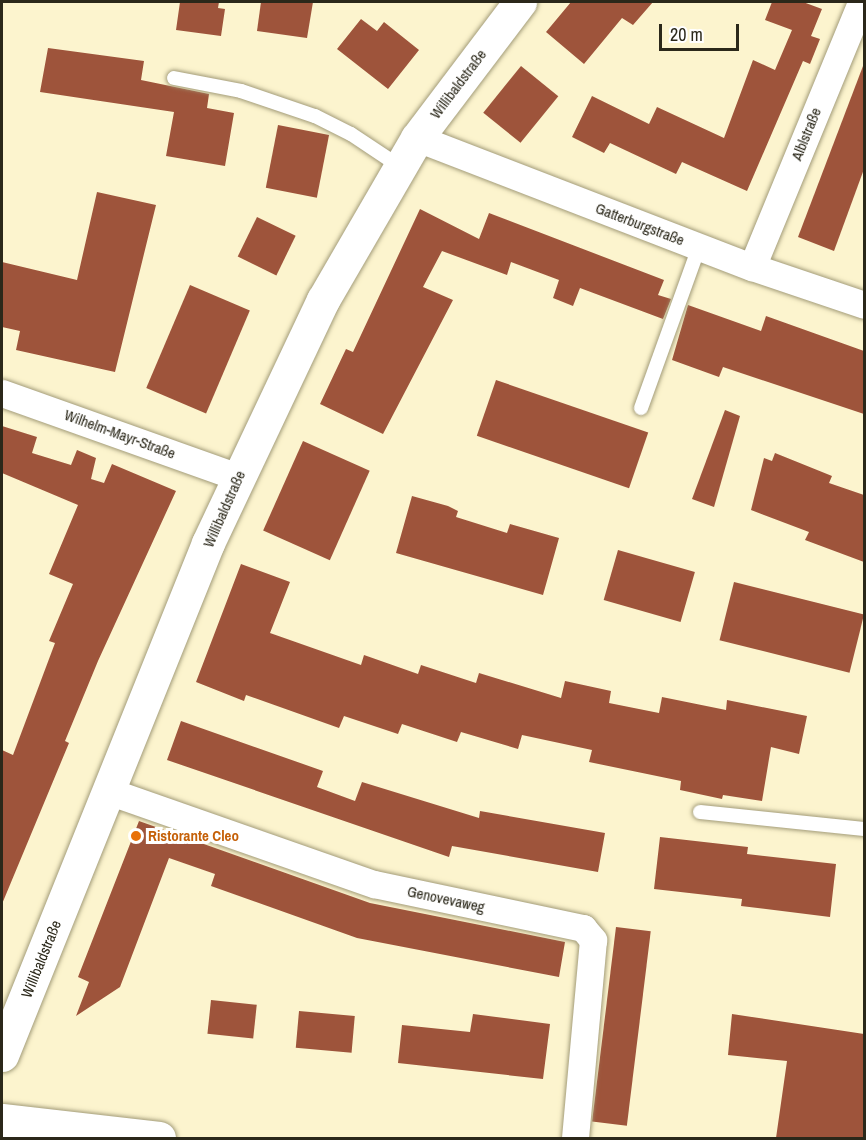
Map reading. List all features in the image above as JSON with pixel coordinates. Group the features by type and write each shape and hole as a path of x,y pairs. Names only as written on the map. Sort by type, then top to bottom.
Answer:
{"street":[{"name":"Willibaldstraße","path":"2,1054 238,477 323,300 417,138 520,2"},
{"name":"Alblstraße","path":"752,267 861,2"},
{"name":"Gatterburgstraße","path":"417,138 752,267 864,305"},
{"name":"Wilhelm-Mayr-Straße","path":"2,393 238,477"},
{"name":"Genovevaweg","path":"108,792 374,884 583,928 593,940 575,1138"},
{"path":"2,1120 159,1138"}],"lane":[{"path":"174,78 241,91 315,116 351,134 399,166"},
{"path":"641,408 699,247"},
{"path":"700,812 864,829"}],"building":[{"path":"180,2 219,2 218,8 225,9 221,36 176,30"},
{"path":"261,2 313,2 307,38 257,31"},
{"path":"571,2 653,2 633,25 622,18 584,64 546,32"},
{"path":"772,2 803,2 822,9 811,36 820,39 810,64 803,61 747,191 682,162 676,174 610,143 604,153 572,137 592,96 649,124 657,107 724,138 753,60 775,70 792,30 765,20"},
{"path":"361,19 377,31 384,22 419,50 388,89 337,49"},
{"path":"48,48 144,61 141,80 209,94 207,108 234,113 225,166 166,156 174,112 40,92"},
{"path":"521,66 558,96 521,143 483,113"},
{"path":"863,66 864,169 834,251 798,237"},
{"path":"278,125 329,135 317,198 266,188"},
{"path":"97,192 156,205 115,372 16,350 20,331 2,327 2,262 77,280"},
{"path":"420,209 479,239 489,213 664,280 658,295 671,299 663,319 580,288 573,306 553,298 559,280 511,262 507,275 442,251 423,287 453,300 383,434 320,404 346,349 353,352"},
{"path":"257,217 296,236 276,275 238,257"},
{"path":"190,285 250,310 206,413 146,388"},
{"path":"688,305 761,331 766,316 864,351 864,414 723,367 719,377 672,360"},
{"path":"496,380 648,432 629,488 477,436"},
{"path":"725,410 740,416 714,507 692,499"},
{"path":"2,426 37,437 32,453 71,465 77,450 96,458 91,479 104,483 112,464 176,491 98,661 65,741 69,743 2,904 2,750 13,755 55,643 49,641 73,584 49,574 78,505 2,473"},
{"path":"303,441 370,471 330,560 263,531"},
{"path":"775,453 832,476 829,483 864,495 864,562 805,540 809,532 751,510 764,458 772,461"},
{"path":"412,496 448,506 458,511 456,517 507,533 510,524 559,538 543,595 396,553"},
{"path":"618,550 695,572 681,622 604,600"},
{"path":"241,564 290,582 270,633 361,665 364,655 418,674 421,665 476,683 479,673 561,698 565,681 611,691 609,703 659,713 662,697 726,710 727,700 807,716 799,754 771,747 762,801 723,795 722,799 680,790 681,781 589,762 592,750 522,735 518,749 461,732 457,742 402,724 398,734 344,716 339,728 246,695 244,701 196,682"},
{"path":"734,582 864,614 850,673 719,640"},
{"path":"181,721 323,771 317,787 355,801 362,782 479,818 480,811 605,833 598,872 452,846 449,857 167,760"},
{"path":"139,821 370,903 565,942 559,977 357,938 211,886 215,874 169,858 120,987 76,1016 89,982 78,977"},
{"path":"660,837 748,847 747,854 836,864 830,917 741,906 742,899 654,889"},
{"path":"616,927 651,931 627,1126 592,1122"},
{"path":"211,1000 257,1005 253,1039 207,1034"},
{"path":"299,1011 355,1016 352,1053 296,1048"},
{"path":"473,1014 550,1024 543,1079 398,1063 402,1025 470,1032"},
{"path":"732,1014 864,1034 864,1138 776,1138 787,1061 728,1055"}],"place":[{"name":"Ristorante Cleo","path":"136,836"}]}
